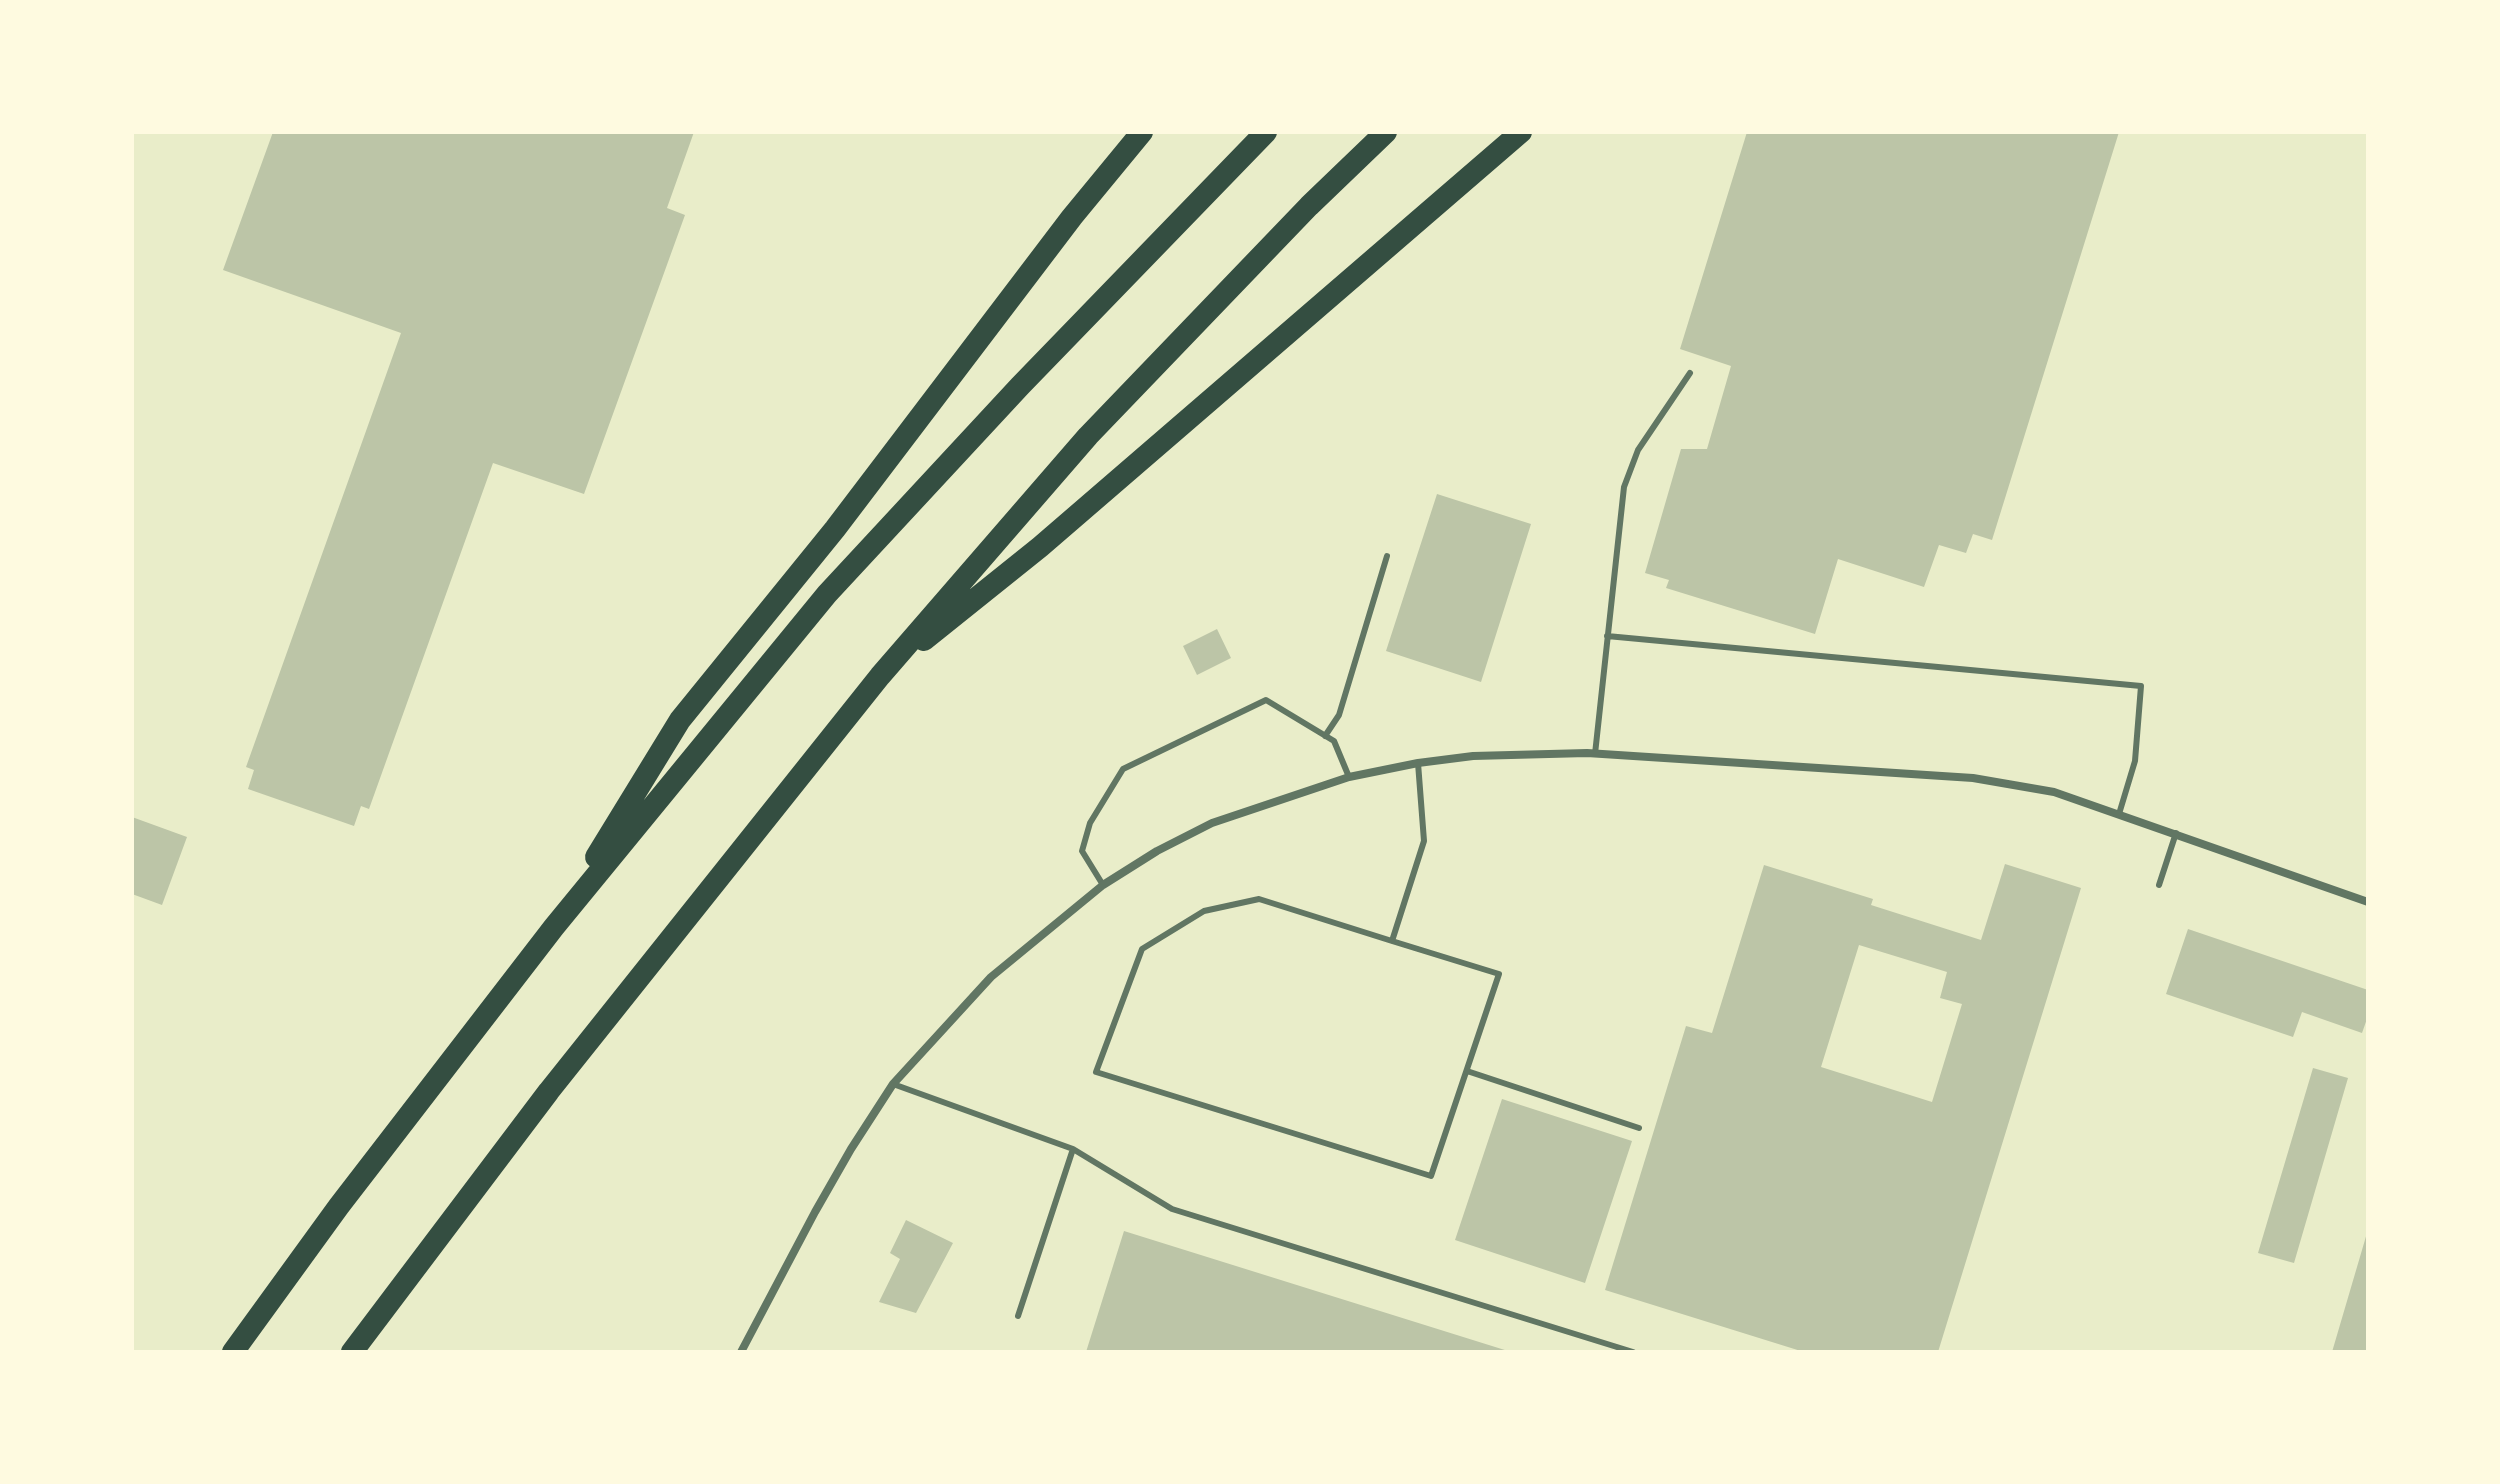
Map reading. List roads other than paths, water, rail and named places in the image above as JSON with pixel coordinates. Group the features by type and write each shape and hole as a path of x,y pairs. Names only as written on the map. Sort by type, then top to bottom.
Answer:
{"highway":[{"path":"554,927 680,720 835,529 1072,217 1142,132"},
{"path":"233,1352 339,1206 554,927 827,594 1020,386 1266,132"},
{"path":"352,1352 549,1091 880,676 1088,436 1309,206 1386,132"},
{"path":"880,676 1040,547 1521,132"}],"street":[{"path":"741,1352 815,1212 893,1084 991,977 1103,885 1157,851 1212,823 1349,777 1473,756 1595,754 1973,778 2054,792 2368,902"}],"lane":[{"path":"1595,754 1624,487 1638,450 1690,373"},
{"path":"1325,736 1339,715 1387,556"},
{"path":"1607,636 2141,686 2135,761 2119,814"},
{"path":"1103,885 1082,851 1090,823 1123,769 1266,700 1334,741 1349,777"},
{"path":"1392,941 1424,841 1418,763"},
{"path":"2159,885 2176,833"},
{"path":"1259,899 1392,941 1499,974 1431,1176 1096,1072 1142,949 1204,911 1259,899"},
{"path":"1467,1071 1639,1128"},
{"path":"893,1084 1073,1149 1172,1209 1633,1352"},
{"path":"1018,1316 1073,1149"}]}
